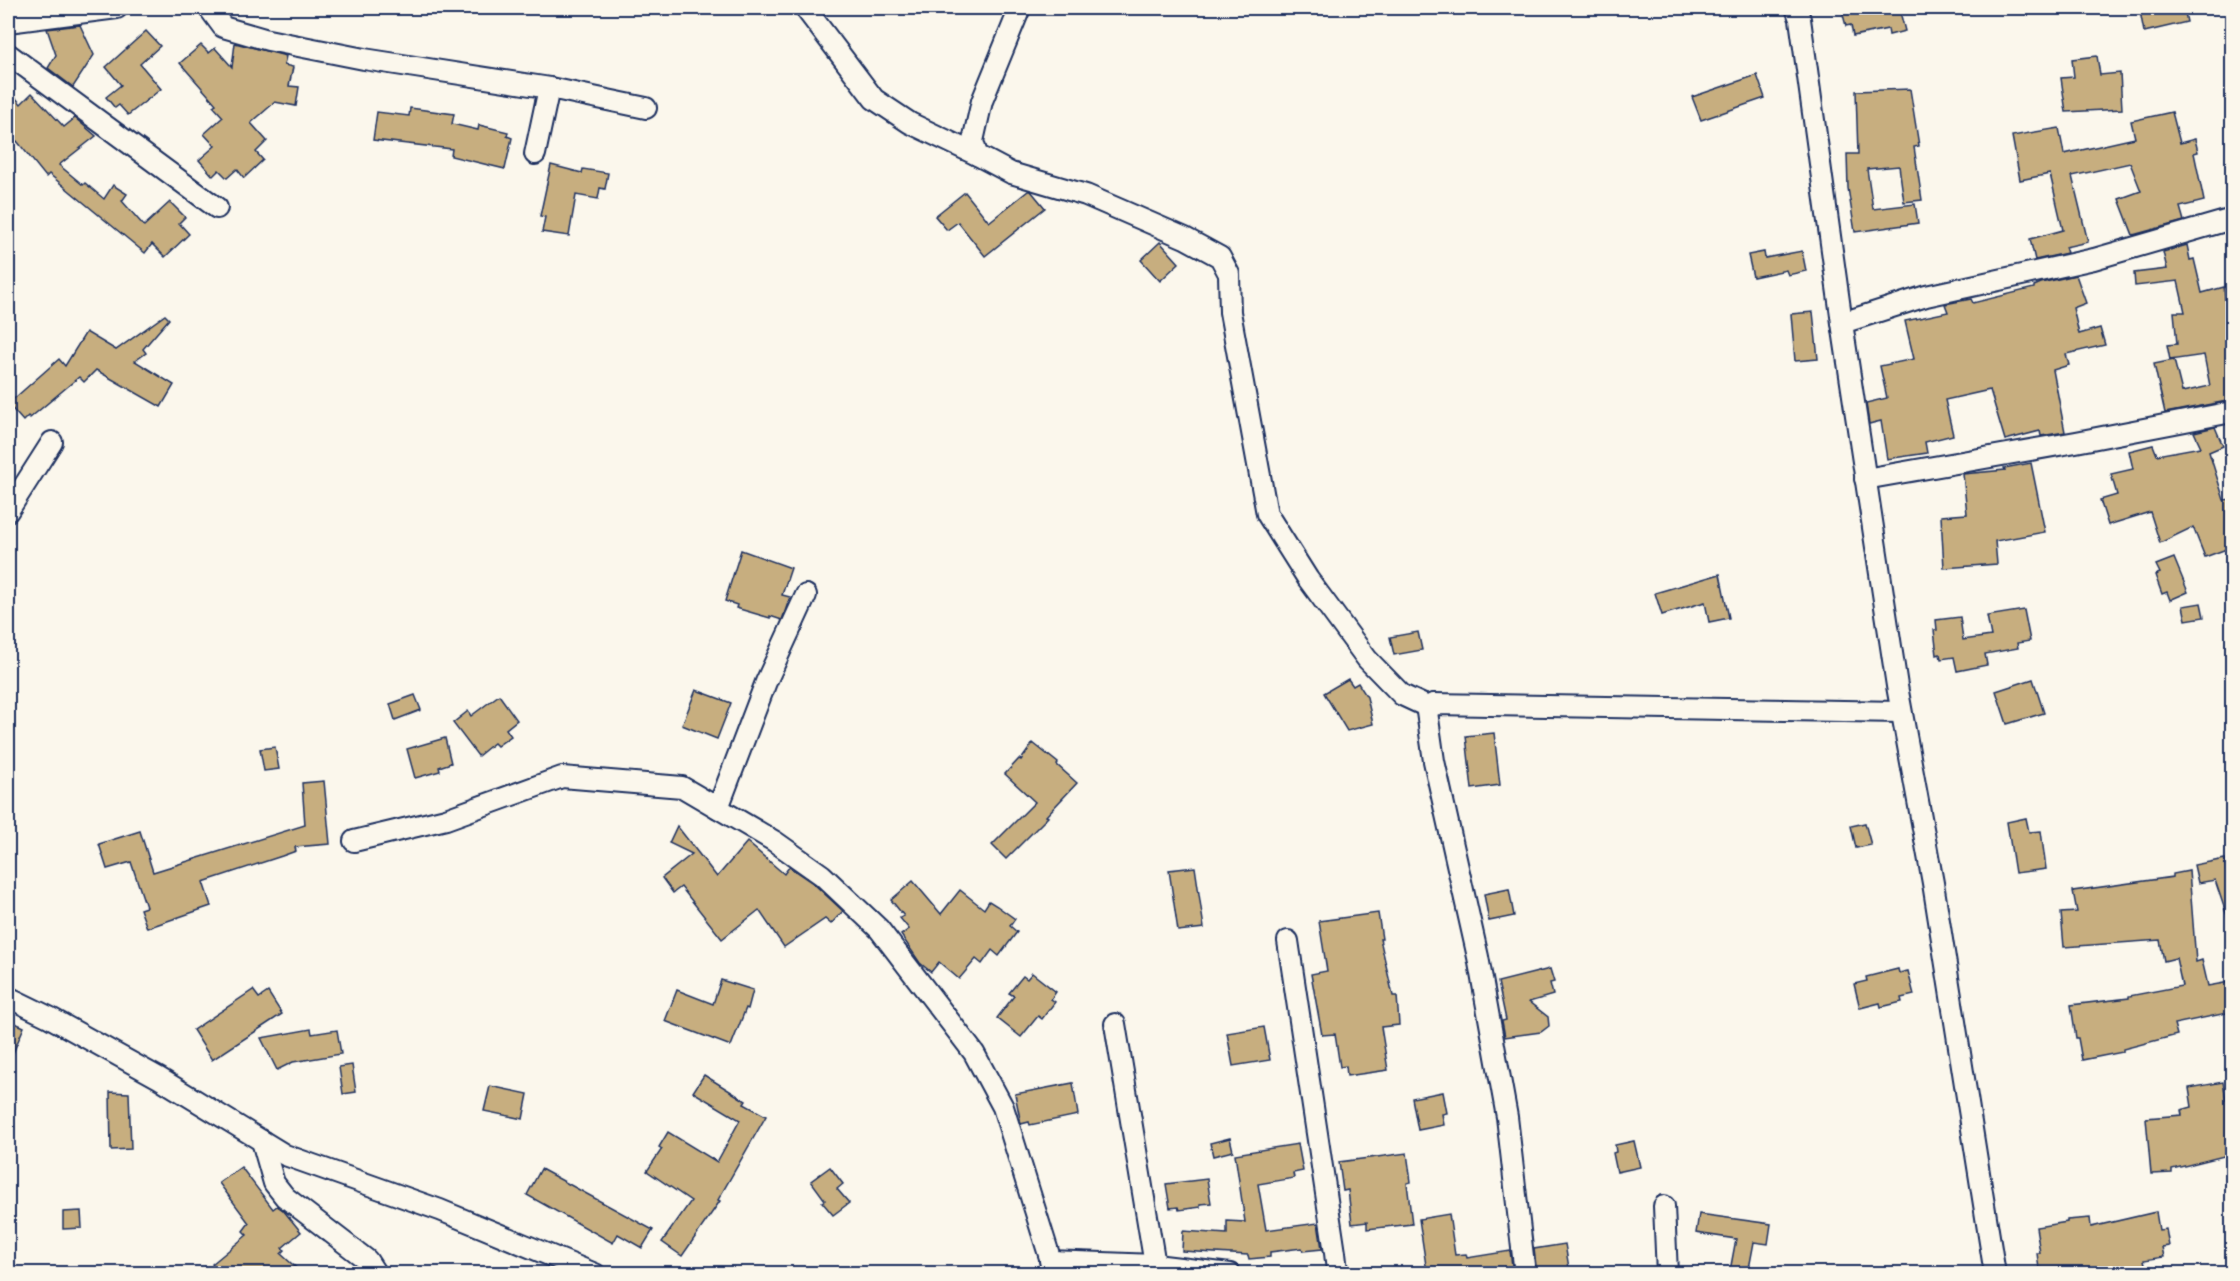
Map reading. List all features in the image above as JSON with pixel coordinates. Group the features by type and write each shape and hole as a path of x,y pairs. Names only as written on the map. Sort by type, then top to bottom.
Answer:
{"street":[{"path":"8,22 117,8"},
{"path":"209,8 223,27 268,40 364,59 549,88 646,108"},
{"path":"805,8 874,99 910,123 1011,172 1086,195 1185,238 1220,257 1229,274 1230,312 1267,514 1308,579 1367,659 1402,695 1430,708"},
{"path":"977,155 973,141 982,101 1020,8"},
{"path":"1796,8 1800,19 1842,323 1901,712 1933,883 1995,1274"},
{"path":"8,54 217,208"},
{"path":"535,154 549,88"},
{"path":"1842,323 1926,296 2094,259 2232,219"},
{"path":"1865,479 2232,412"},
{"path":"8,512 52,442"},
{"path":"718,808 766,682 806,595"},
{"path":"1525,1274 1507,1117 1478,957 1434,761 1427,712 1432,704 1901,712"},
{"path":"354,841 446,819 562,777 682,787 774,841 822,875 879,929 974,1053 1003,1107 1053,1267 1155,1265 1230,1274"},
{"path":"1288,941 1335,1253 1337,1270 1335,1274"},
{"path":"8,997 49,1017 149,1073 285,1155 440,1210 596,1274"},
{"path":"1115,1024 1155,1265"},
{"path":"262,1141 274,1184 285,1197 367,1260 376,1274"},
{"path":"1664,1206 1667,1274"}],"building":[{"path":"1850,8 1899,8 1905,31 1889,35 1888,29 1853,36 1851,25 1846,26 1842,11"},
{"path":"2155,8 2184,8 2187,22 2144,32 2140,11"},
{"path":"80,25 94,55 73,87 48,68 56,55 47,29"},
{"path":"146,31 160,46 140,64 161,89 128,115 119,105 115,108 106,97 121,85 106,67"},
{"path":"235,43 286,56 284,65 293,67 289,86 299,87 296,106 275,102 251,123 267,141 256,152 263,160 244,178 237,169 227,178 219,170 213,176 199,160 215,146 204,134 223,117 213,106 216,104 180,63 201,45 209,53 215,48 232,67"},
{"path":"2097,56 2100,75 2120,73 2122,109 2066,112 2061,78 2074,77 2072,59"},
{"path":"1757,75 1765,98 1701,120 1692,97"},
{"path":"8,89 21,104 32,93 64,127 75,118 96,136 59,165 83,185 85,183 104,199 113,185 127,194 122,201 144,226 170,202 185,217 179,223 189,234 165,257 152,244 145,253 49,174 46,177 17,141 8,149"},
{"path":"1910,89 1919,146 1914,147 1922,200 1904,202 1899,166 1867,169 1873,209 1915,204 1918,223 1855,232 1848,188 1847,154 1858,154 1856,91"},
{"path":"410,108 454,114 452,124 478,130 479,125 508,132 507,136 512,138 505,169 451,156 452,149 373,140 377,112 409,116"},
{"path":"2172,112 2180,143 2195,139 2198,152 2194,153 2204,201 2180,207 2184,221 2133,235 2119,199 2141,191 2130,163 2072,176 2088,242 2065,247 2067,253 2035,260 2030,239 2063,230 2050,174 2020,180 2012,136 2059,128 2064,154 2135,138 2131,121"},
{"path":"551,165 582,173 583,169 608,173 605,189 600,188 598,199 576,195 569,236 542,232 545,217 540,216"},
{"path":"1031,191 1045,208 985,256 958,222 947,230 935,216 965,192 989,222"},
{"path":"1160,242 1179,263 1160,281 1141,260"},
{"path":"2187,245 2190,260 2194,259 2202,293 2224,287 2230,352 2232,352 2232,400 2165,413 2154,364 2174,360 2182,392 2210,386 2204,355 2170,360 2167,345 2177,344 2174,312 2185,312 2178,281 2135,286 2134,273 2167,269 2163,252"},
{"path":"1802,251 1806,271 1788,275 1786,270 1753,277 1748,255 1764,252 1765,258"},
{"path":"2076,275 2086,303 2073,308 2079,334 2100,328 2105,345 2066,354 2069,365 2053,370 2065,432 2041,436 2040,431 2005,440 1990,390 1945,400 1953,435 1925,442 1927,453 1887,459 1881,421 1869,424 1866,403 1887,398 1880,366 1914,359 1905,321 1948,312 1945,304 1971,299 1973,303"},
{"path":"1813,312 1818,359 1795,361 1791,314"},
{"path":"165,315 169,319 143,349 146,353 135,361 174,385 161,407 96,370 84,382 79,377 30,418 28,416 23,421 8,404 59,359 65,366 86,332 116,350"},
{"path":"2215,427 2223,446 2209,452 2224,500 2232,499 2232,547 2205,557 2193,527 2160,543 2150,512 2108,525 2100,500 2117,495 2111,474 2133,469 2129,451 2153,445 2157,455 2201,447 2194,432"},
{"path":"2031,463 2045,532 1995,541 1997,564 1944,568 1941,516 1967,514 1963,474 2005,470 2004,468"},
{"path":"741,550 791,568 782,595 790,597 782,620 736,608 737,605 725,601"},
{"path":"2174,558 2188,592 2170,600 2167,592 2162,594 2155,575 2160,573 2156,565"},
{"path":"1720,574 1729,618 1709,622 1705,602 1662,615 1655,593"},
{"path":"2201,603 2204,617 2186,620 2183,606"},
{"path":"2024,610 2030,641 2017,643 2018,648 1985,654 1987,665 1957,671 1954,657 1941,659 1940,654 1937,655 1934,630 1937,630 1936,620 1960,617 1963,640 1991,636 1987,616"},
{"path":"1418,632 1422,650 1394,655 1390,637"},
{"path":"1348,679 1353,686 1358,683 1367,697 1373,724 1347,731 1324,693"},
{"path":"2033,679 2044,713 2007,724 1996,691"},
{"path":"696,690 731,703 717,739 682,725"},
{"path":"415,695 421,710 395,720 390,704"},
{"path":"499,695 517,720 506,729 511,736 497,746 494,743 478,756 453,723 468,711 471,716"},
{"path":"1494,733 1500,785 1472,789 1466,736"},
{"path":"445,738 451,763 439,767 440,771 415,778 407,749"},
{"path":"1033,743 1058,763 1057,765 1077,783 1046,816 1048,817 1006,859 992,845 1035,802 1005,774 1019,759 1021,760"},
{"path":"275,747 279,769 264,771 260,749"},
{"path":"324,781 330,844 295,847 296,851 203,882 211,906 147,928 140,909 146,907 131,862 107,869 99,844 140,831 153,872 305,825 302,783"},
{"path":"2026,818 2029,832 2041,831 2046,869 2015,873 2007,822"},
{"path":"1865,823 1871,845 1856,848 1851,826"},
{"path":"677,826 717,877 747,842 784,874 789,867 814,884 843,911 831,924 825,919 784,947 759,910 722,939 681,887 673,893 662,878 692,854 669,843"},
{"path":"2225,859 2226,871 2232,869 2232,922 2229,922 2215,880 2198,883 2194,865"},
{"path":"1195,867 1204,928 1178,931 1169,870"},
{"path":"2189,871 2196,962 2202,960 2208,986 2230,982 2232,1012 2174,1024 2177,1035 2123,1049 2123,1052 2082,1060 2071,1005 2129,998 2129,996 2182,986 2176,958 2164,961 2160,940 2064,947 2061,913 2077,912 2073,891 2173,877 2173,874"},
{"path":"913,881 941,914 960,890 984,909 989,901 1015,919 1010,926 1017,932 999,956 992,950 982,964 976,959 959,979 939,962 931,972 920,963 901,935 909,929 900,918 904,916 891,900"},
{"path":"1509,889 1514,916 1489,921 1484,894"},
{"path":"1378,913 1382,939 1380,939 1393,996 1397,996 1399,1025 1381,1027 1388,1070 1347,1076 1346,1066 1340,1067 1335,1034 1322,1035 1311,974 1327,971 1319,921"},
{"path":"1550,969 1554,982 1550,983 1553,995 1529,1002 1548,1017 1549,1026 1541,1032 1505,1037 1502,1021 1506,1020 1498,982"},
{"path":"1898,969 1899,973 1908,971 1914,995 1901,998 1902,1002 1881,1007 1880,1003 1860,1008 1854,984 1867,981 1866,977"},
{"path":"1032,973 1056,992 1051,999 1055,1002 1042,1019 1038,1016 1021,1037 997,1018 1014,996 1009,993 1023,976 1027,979"},
{"path":"721,980 753,990 748,1009 746,1008 731,1046 665,1021 677,990 713,1004"},
{"path":"253,990 259,998 268,992 282,1014 212,1060 193,1030"},
{"path":"8,1020 24,1027 8,1065"},
{"path":"1264,1027 1270,1060 1233,1066 1227,1033"},
{"path":"311,1029 312,1034 337,1030 341,1054 293,1062 277,1070 261,1038"},
{"path":"352,1065 356,1092 343,1094 339,1067"},
{"path":"704,1075 746,1101 744,1104 766,1116 718,1200 720,1201 682,1256 662,1242 691,1201 647,1171 662,1149 659,1147 668,1132 717,1162 740,1120 693,1092"},
{"path":"2223,1082 2226,1100 2232,1098 2232,1154 2172,1169 2172,1173 2151,1174 2146,1118 2182,1115 2181,1110 2192,1107 2189,1088"},
{"path":"1073,1083 1078,1115 1030,1125 1029,1122 1021,1124 1015,1094"},
{"path":"490,1086 528,1094 523,1119 484,1111"},
{"path":"110,1092 129,1093 131,1149 111,1150"},
{"path":"1443,1092 1447,1113 1442,1114 1444,1125 1418,1130 1412,1098"},
{"path":"1230,1138 1233,1151 1213,1156 1210,1143"},
{"path":"1634,1141 1640,1167 1617,1172 1613,1153 1616,1152 1615,1145"},
{"path":"1298,1144 1303,1171 1293,1173 1294,1178 1258,1184 1266,1230 1318,1223 1322,1249 1303,1251 1302,1248 1270,1252 1270,1257 1249,1259 1248,1255 1182,1251 1183,1231 1227,1234 1227,1221 1245,1222 1235,1154"},
{"path":"1407,1153 1411,1182 1407,1183 1412,1224 1367,1229 1367,1222 1352,1224 1348,1190 1343,1191 1339,1162"},
{"path":"241,1167 273,1209 277,1206 283,1210 301,1232 282,1248 285,1250 281,1254 303,1274 220,1274 212,1264 247,1235 243,1231 249,1223 219,1183"},
{"path":"830,1167 843,1184 837,1189 849,1203 833,1215 822,1202 825,1200 811,1181"},
{"path":"541,1169 653,1230 642,1248 618,1234 613,1243 527,1195"},
{"path":"1207,1179 1211,1203 1179,1210 1178,1207 1170,1208 1166,1184"},
{"path":"81,1211 82,1228 63,1229 63,1212"},
{"path":"2156,1212 2159,1230 2166,1229 2169,1246 2162,1247 2164,1257 2144,1260 2147,1271 2131,1274 2108,1274 2108,1272 2084,1274 2083,1267 2043,1273 2042,1268 2039,1269 2037,1253 2040,1253 2036,1227 2067,1222 2067,1220 2090,1218 2091,1227"},
{"path":"1449,1214 1455,1255 1466,1254 1467,1258 1510,1251 1513,1273 1445,1274 1445,1270 1427,1272 1419,1219"},
{"path":"1699,1214 1771,1224 1768,1244 1754,1242 1748,1274 1730,1271 1736,1239 1696,1233"},
{"path":"1565,1244 1570,1274 1537,1274 1534,1249"}]}
